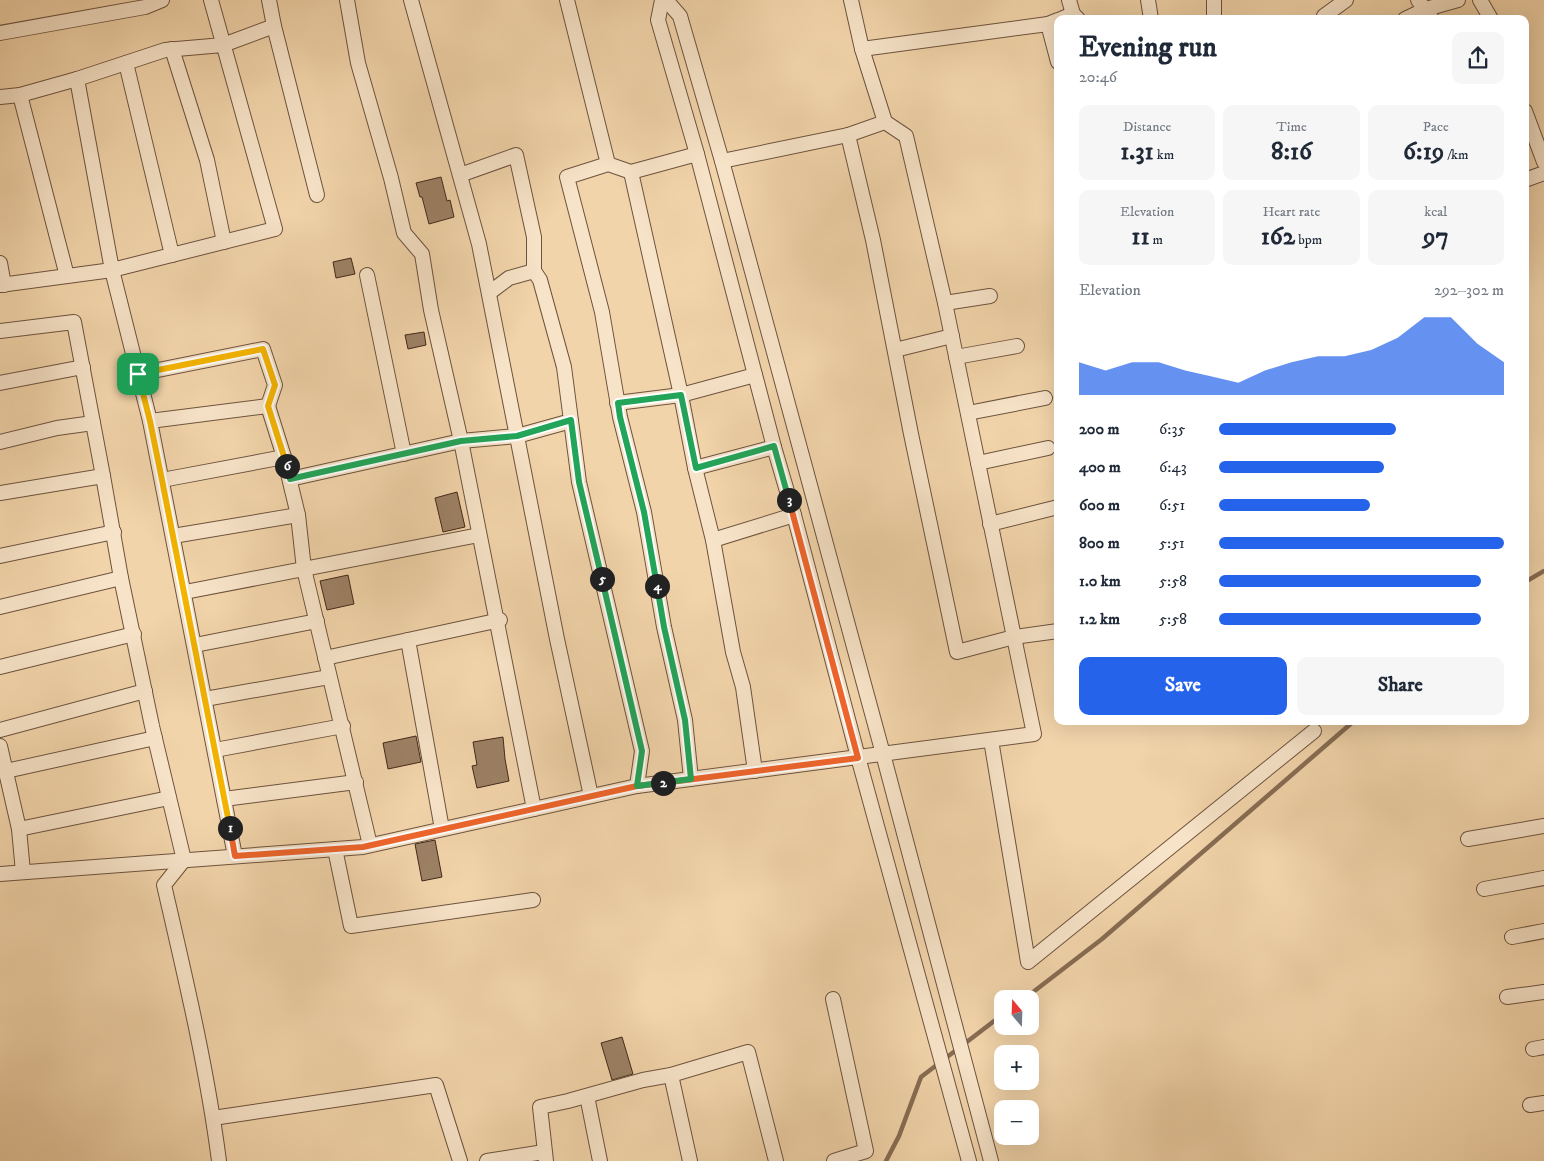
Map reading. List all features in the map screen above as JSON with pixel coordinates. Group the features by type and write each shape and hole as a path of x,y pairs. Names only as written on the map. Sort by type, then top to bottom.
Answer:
{"street":[{"path":"0,33 145,7 162,0"},
{"path":"0,263 2,285 112,270 275,229 211,0"},
{"path":"269,0 317,195"},
{"path":"346,0 358,63 392,178 404,233 422,254 431,310 461,441 498,620 534,809"},
{"path":"410,0 479,244 590,796"},
{"path":"567,0 608,164"},
{"path":"662,0 658,20 697,154 858,758 969,1161"},
{"path":"666,0 680,16 722,161 991,1161"},
{"path":"0,874 370,845 637,786 1034,734 945,303 906,136 885,122 862,49 851,0"},
{"path":"1069,0 1071,15"},
{"path":"1148,0 1150,15"},
{"path":"1214,0 1214,15"},
{"path":"1325,15 1346,0"},
{"path":"1413,15 1425,9 1458,0"},
{"path":"1480,0 1489,15"},
{"path":"862,49 1052,22 1054,35"},
{"path":"0,97 20,95 77,79 165,50 223,45 274,26"},
{"path":"172,49 206,160 224,242"},
{"path":"126,63 172,255"},
{"path":"77,79 112,270 150,421 185,592 235,856"},
{"path":"20,95 67,276"},
{"path":"722,161 848,135 885,122"},
{"path":"1529,122 1544,162"},
{"path":"848,135 873,240 911,434 957,652 1014,637 1054,632"},
{"path":"691,779 685,720 664,627 644,512 620,417 602,312 567,177 608,164 631,172 697,154"},
{"path":"460,175 516,155 534,237 534,271 540,280 564,367 579,482 642,751 637,786"},
{"path":"631,172 713,540 733,652 744,687 755,771"},
{"path":"1529,179 1544,173"},
{"path":"489,293 509,278 534,271"},
{"path":"366,275 404,454"},
{"path":"945,303 990,296"},
{"path":"0,331 74,322 121,578 155,738 184,860"},
{"path":"895,350 952,336"},
{"path":"956,357 1017,346"},
{"path":"138,374 263,349 275,385 268,406 290,479 298,515 304,569 318,621 329,677 343,726 370,845"},
{"path":"0,383 83,367"},
{"path":"618,403 681,395 755,375"},
{"path":"968,413 1045,398"},
{"path":"150,421 268,406"},
{"path":"290,479 461,441 517,436 571,420"},
{"path":"0,442 57,428 93,423"},
{"path":"696,468 774,446"},
{"path":"978,463 1048,448"},
{"path":"162,480 284,456"},
{"path":"0,493 103,476"},
{"path":"990,524 1054,508"},
{"path":"173,536 298,515"},
{"path":"713,540 794,515"},
{"path":"0,556 114,532"},
{"path":"185,592 480,534"},
{"path":"0,607 121,578"},
{"path":"325,658 498,620"},
{"path":"195,645 318,621"},
{"path":"0,667 134,634"},
{"path":"408,640 442,829"},
{"path":"205,699 329,677"},
{"path":"0,730 145,691"},
{"path":"215,750 343,726"},
{"path":"991,740 1028,962 1314,731"},
{"path":"6,771 155,738"},
{"path":"0,746 19,829 23,872"},
{"path":"224,799 356,782"},
{"path":"19,829 169,798"},
{"path":"1468,839 1544,826"},
{"path":"335,848 351,926 533,900"},
{"path":"184,860 164,885 213,1118 219,1161"},
{"path":"1484,889 1544,878"},
{"path":"1512,937 1544,931"},
{"path":"1507,997 1544,992"},
{"path":"833,998 866,1151 834,1161"},
{"path":"487,1161 545,1156 540,1107 642,1080 671,1075 748,1052 776,1161"},
{"path":"671,1075 690,1161"},
{"path":"213,1118 436,1085 460,1161"},
{"path":"587,1096 600,1161"},
{"path":"1530,1105 1544,1102"}],"building":[{"path":"441,177 447,201 450,200 454,217 429,224 416,183"},
{"path":"351,258 355,274 336,278 333,262"},
{"path":"424,332 426,345 408,349 405,335"},
{"path":"457,492 465,527 443,532 435,498"},
{"path":"348,575 354,604 327,610 320,581"},
{"path":"416,736 421,762 388,769 383,743"},
{"path":"503,737 509,781 477,788 472,766 477,765 473,742"},
{"path":"435,840 442,877 422,881 415,844"},
{"path":"622,1037 633,1074 612,1080 601,1043"}],"waterway":[{"path":"1529,580 1544,571"},
{"path":"1036,990 1102,939 1349,725"},
{"path":"886,1161 899,1136 921,1077 994,1021"}],"route":[{"path":"138,374 150,421 185,592 235,856 363,847 637,786 858,758 774,446 696,468 681,395 618,403 644,512 664,627 685,720 691,779 637,786 642,751 579,482 571,420 517,436 461,441 290,479 268,406 275,385 263,349 138,374"}]}
